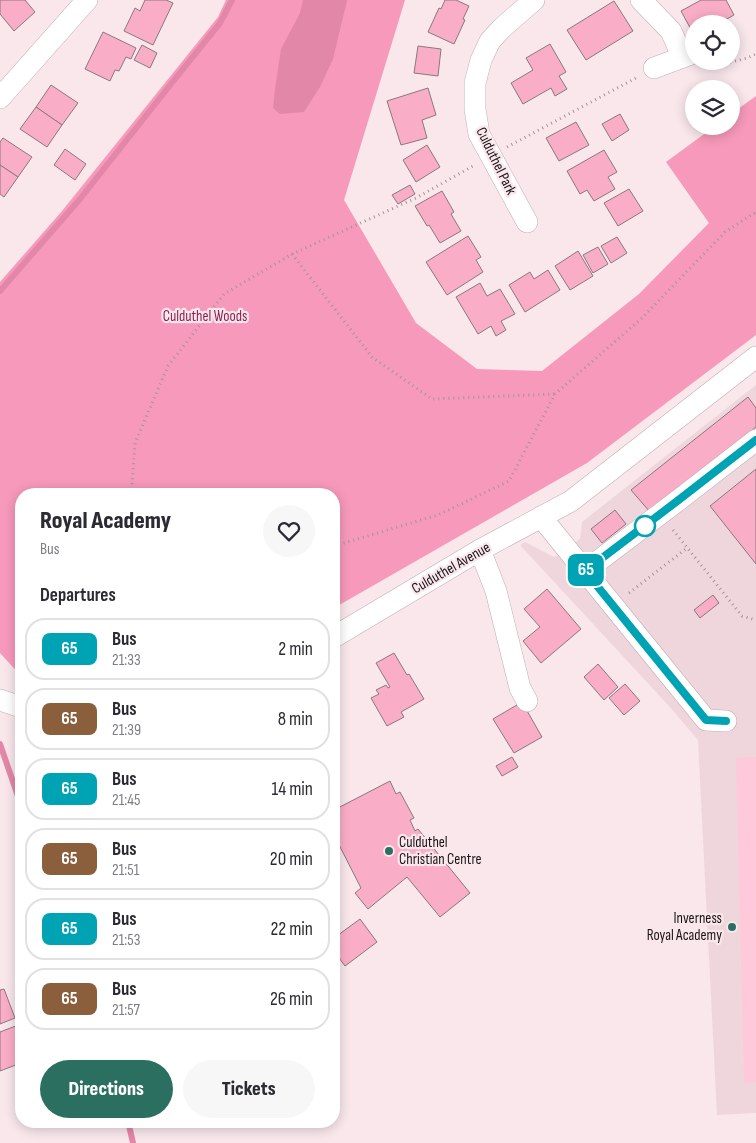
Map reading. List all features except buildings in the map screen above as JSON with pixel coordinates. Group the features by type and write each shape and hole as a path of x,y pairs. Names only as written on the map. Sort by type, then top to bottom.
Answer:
{"street":[{"path":"0,98 87,0"},
{"name":"Culduthel Park","path":"527,222 479,134 475,109 475,82 481,60 490,41 534,0"},
{"path":"641,0 671,30 685,50"},
{"path":"654,68 685,55"},
{"name":"Culduthel Avenue","path":"340,633 480,550 571,502 756,357"},
{"path":"585,571 756,440"},
{"path":"542,517 706,720 726,721"},
{"path":"480,550 496,591 520,688 527,700"},
{"path":"0,700 15,705"}],"path":[{"path":"740,60 756,54"},
{"path":"131,488 135,443 168,366 224,294 292,254 416,198 491,155 654,68"},
{"path":"340,544 438,515 508,481 555,394 642,318 725,232 756,212"},
{"path":"292,254 372,357 432,399 555,394"},
{"path":"660,514 742,616 756,620"},
{"path":"623,598 687,548"}],"shaded area":[{"path":"303,0 347,0 333,59 320,87 304,112 280,114 273,108 281,49 300,13"},
{"name":"Inverness Royal Academy","path":"756,385 756,1113 717,1115 698,740 669,706 520,545 525,542 554,557 556,556 580,539 582,522"},
{"path":"756,757 756,1082 744,1083 736,758"}],"green space":[{"name":"Culduthel Woods","path":"226,0 405,0 344,200 416,323 477,369 542,371 639,294 709,223 666,162 703,135 740,135 740,108 756,96 756,335 587,463 340,605 340,488 15,488 15,669 0,653 0,282 62,211 218,17"}],"waterway":[{"path":"0,291 80,199 220,23 232,0"},
{"path":"0,744 15,788"},
{"path":"130,1128 133,1143"}],"bus line":[{"name":"65","path":"726,721 706,720 585,571 756,440"}],"place":[{"name":"Culduthel Christian Centre","path":"389,851"},
{"name":"Inverness Royal Academy","path":"732,927"}]}
